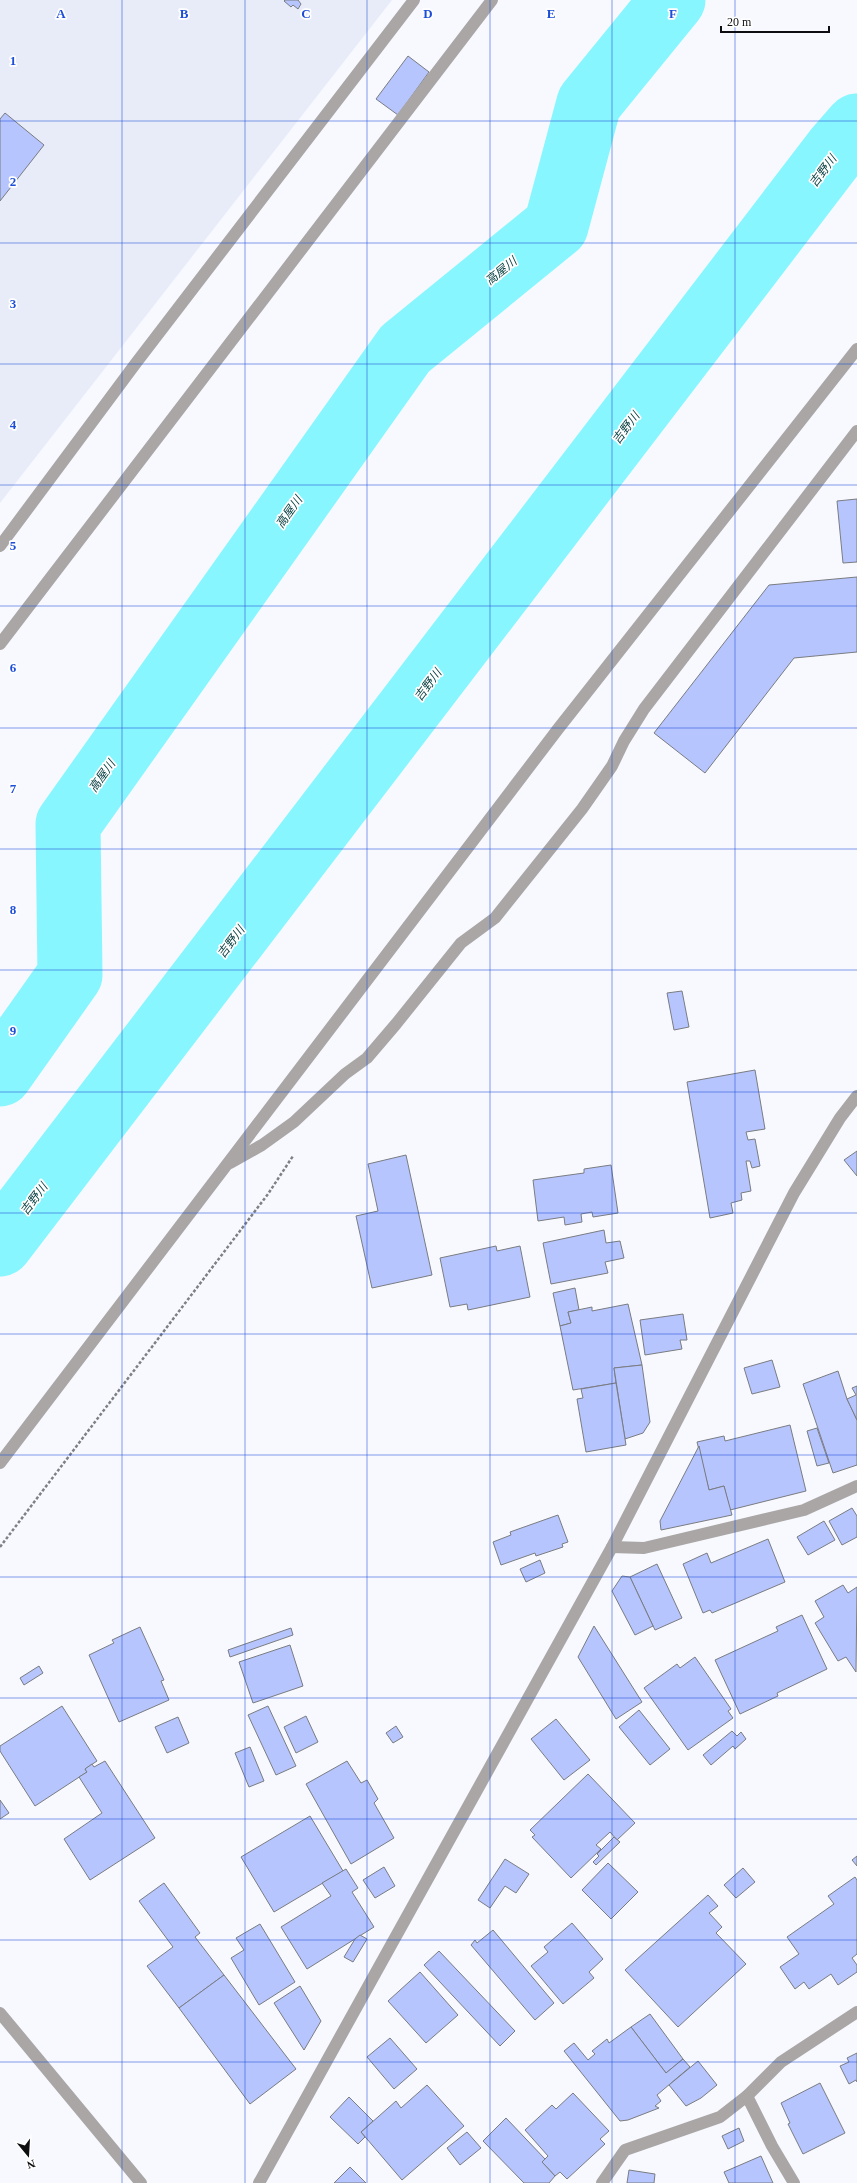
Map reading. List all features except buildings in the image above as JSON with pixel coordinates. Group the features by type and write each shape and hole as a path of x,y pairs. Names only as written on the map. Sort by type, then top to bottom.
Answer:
{"street":[{"path":"0,546 136,363 414,0"},
{"path":"0,644 492,0"},
{"path":"0,1463 558,729 857,349"},
{"path":"225,1166 262,1145 294,1122 345,1074 367,1058 461,943 495,918 582,810 612,766 624,741 644,708 857,431"},
{"path":"259,2183 612,1547 794,1193 840,1118 857,1096"},
{"path":"612,1547 644,1548 804,1510 857,1486"},
{"path":"602,2183 625,2150 720,2117 746,2096 781,2062 857,2012"},
{"path":"0,2013 141,2183"},
{"path":"746,2096 772,2146 794,2183"}],"path":[{"path":"0,1546 268,1194 298,1150"}],"shaded area":[{"path":"0,0 392,0 0,503"}],"waterway":[{"name":"高屋川","path":"0,1074 70,975 68,824 405,349 556,226 589,103 673,0"},
{"name":"吉野川","path":"0,1244 837,149 857,126"}]}
